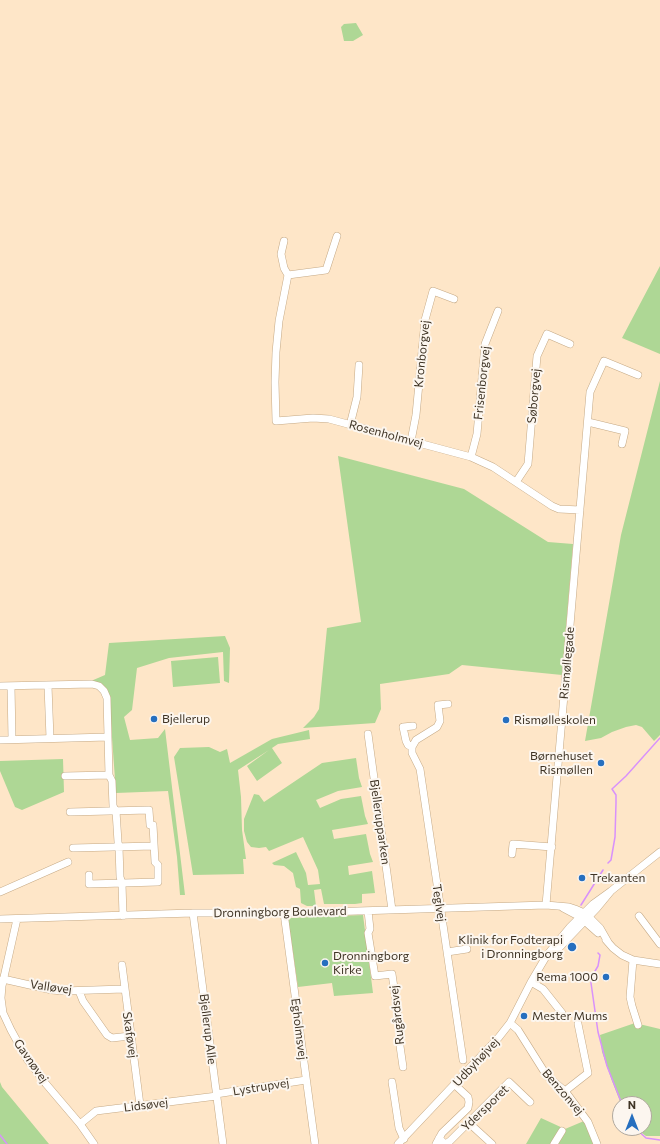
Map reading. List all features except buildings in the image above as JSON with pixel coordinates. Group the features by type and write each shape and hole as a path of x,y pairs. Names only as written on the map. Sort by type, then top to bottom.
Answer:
{"street":[{"path":"284,241 281,254 284,268 288,275 326,270 337,236"},
{"name":"Rosenholmvej","path":"288,275 279,320 276,352 276,421 313,418 329,419 471,457 493,467 552,506 559,509 580,510"},
{"name":"Kronborgvej","path":"411,441 416,415 425,320 433,291 454,299"},
{"name":"Frisenborgvej","path":"471,457 477,434 485,344 498,311"},
{"name":"Søborgvej","path":"516,482 528,464 537,356 546,334 570,344"},
{"name":"Rismøllegade","path":"546,905 590,392 604,361 638,375"},
{"path":"350,425 357,397 359,365"},
{"path":"588,422 625,431 622,444"},
{"path":"0,686 92,684 99,686 104,691 107,698 109,775 112,781 113,806 116,811 123,916"},
{"path":"11,686 12,739"},
{"path":"48,686 50,738"},
{"path":"412,747 416,740 437,727 440,721 438,705 448,704"},
{"name":"Teglvej","path":"413,726 403,727 406,741 408,745 412,747 412,753 420,769 463,1060"},
{"name":"Bjellerupparken","path":"368,734 392,910"},
{"path":"0,740 108,737"},
{"path":"65,776 109,775"},
{"path":"70,812 149,810 150,824 153,825 155,862 158,865 158,882 89,884 88,876"},
{"path":"512,854 513,844 552,846"},
{"path":"73,848 154,846"},
{"name":"Udbyhøjvej","path":"401,1141 499,1037 510,1022 539,969 570,927 584,917 599,898 612,891 660,852"},
{"path":"0,892 68,862"},
{"name":"Dronningborg Boulevard","path":"0,919 193,913 368,911 546,905 559,906 584,917 622,955 633,960"},
{"name":"Rugårdsvej","path":"368,911 370,928 368,932 375,976 392,974 401,1036 399,1039 403,1067"},
{"name":"Bjellerup Alle","path":"193,913 223,1144"},
{"name":"Egholmsvej","path":"284,913 315,1144"},
{"path":"639,916 660,944"},
{"name":"Gavnøvej","path":"17,919 3,979 1,998 3,1012 11,1030 27,1058 46,1084 80,1124 94,1144"},
{"path":"447,952 467,949"},
{"path":"638,1025 630,997 633,960 660,964"},
{"name":"Skaføvej","path":"122,965 140,1106"},
{"name":"Valløvej","path":"3,979 63,991 124,989"},
{"path":"531,982 543,989 562,1013"},
{"path":"79,991 83,1002 107,1035 112,1038 130,1036"},
{"name":"Benzonvej","path":"510,1022 518,1030 547,1076 565,1091 588,1122 597,1144"},
{"path":"565,1091 588,1073 578,1024"},
{"name":"Lystrupvej","path":"217,1095 306,1080"},
{"path":"392,1082 401,1141"},
{"name":"Ydersporet","path":"438,1141 447,1144 509,1082 530,1102"},
{"path":"438,1141 442,1133 468,1108 468,1097 454,1084"},
{"name":"Lidsøvej","path":"80,1124 96,1111 217,1095"},
{"path":"469,1123 492,1144"},
{"path":"554,1144 562,1131"}],"green space":[{"path":"356,23 363,35 353,41 344,41 341,27 344,24"},
{"path":"660,266 660,354 622,338"},
{"path":"660,381 660,735 654,741 642,727 636,725 612,732 601,738 585,741 621,535"},
{"path":"338,456 464,489 548,542 573,544 562,675 462,665 449,674 380,684 381,709 375,723 303,728 314,717 319,709 327,628 361,622"},
{"path":"225,636 230,648 229,683 224,681 223,652 169,658 137,668 132,710 124,717 130,740 158,738 165,729 185,895 180,895 177,857 168,791 116,793 109,696 91,681 105,675 109,643"},
{"path":"218,657 220,683 173,687 171,661"},
{"path":"309,730 310,739 278,744 272,748 282,763 257,781 247,766 269,750 238,770 242,830 246,859 243,859 244,874 193,875 174,757 180,748 209,747 220,752 227,749 230,763 272,739"},
{"path":"356,758 362,787 338,791 316,800 320,808 341,799 361,796 368,824 332,830 334,839 366,834 373,862 348,866 349,875 372,871 375,893 362,894 362,903 324,904 321,889 314,890 316,906 307,906 301,903 300,889 296,887 293,873 284,866 274,865 272,863 296,852 306,873 308,885 320,884 318,870 303,837 269,851 266,847 251,847 247,842 244,831 244,819 254,794 259,795 264,802 322,763"},
{"path":"63,759 64,792 22,810 15,807 0,771 0,761"},
{"path":"363,915 373,993 334,996 332,983 298,987 288,918"},
{"path":"635,1023 660,1029 660,1136 652,1136 652,1096 618,1096 602,1052 600,1035"},
{"path":"0,1082 2,1087 49,1144 0,1144"},
{"path":"541,1118 565,1129 584,1121 595,1144 526,1144"}],"waterway":[{"path":"608,863 611,860 615,837 616,795 612,789 626,776 660,738"},
{"path":"581,905 603,870"},
{"path":"598,953 600,955 598,966 591,978 598,1032 607,1066 619,1096"},
{"path":"0,1135 7,1144"},
{"path":"644,1136 646,1138 660,1140"}],"place":[{"name":"Bjellerup","path":"154,719"},
{"name":"Rismølleskolen","path":"506,720"},
{"name":"Børnehuset Rismøllen","path":"601,763"},
{"name":"Trekanten","path":"582,878"},
{"name":"Klinik for Fodterapi i Dronningborg","path":"572,947"},
{"name":"Dronningborg Kirke","path":"325,963"},
{"name":"Rema 1000","path":"606,977"},
{"name":"Mester Mums","path":"524,1016"}]}
